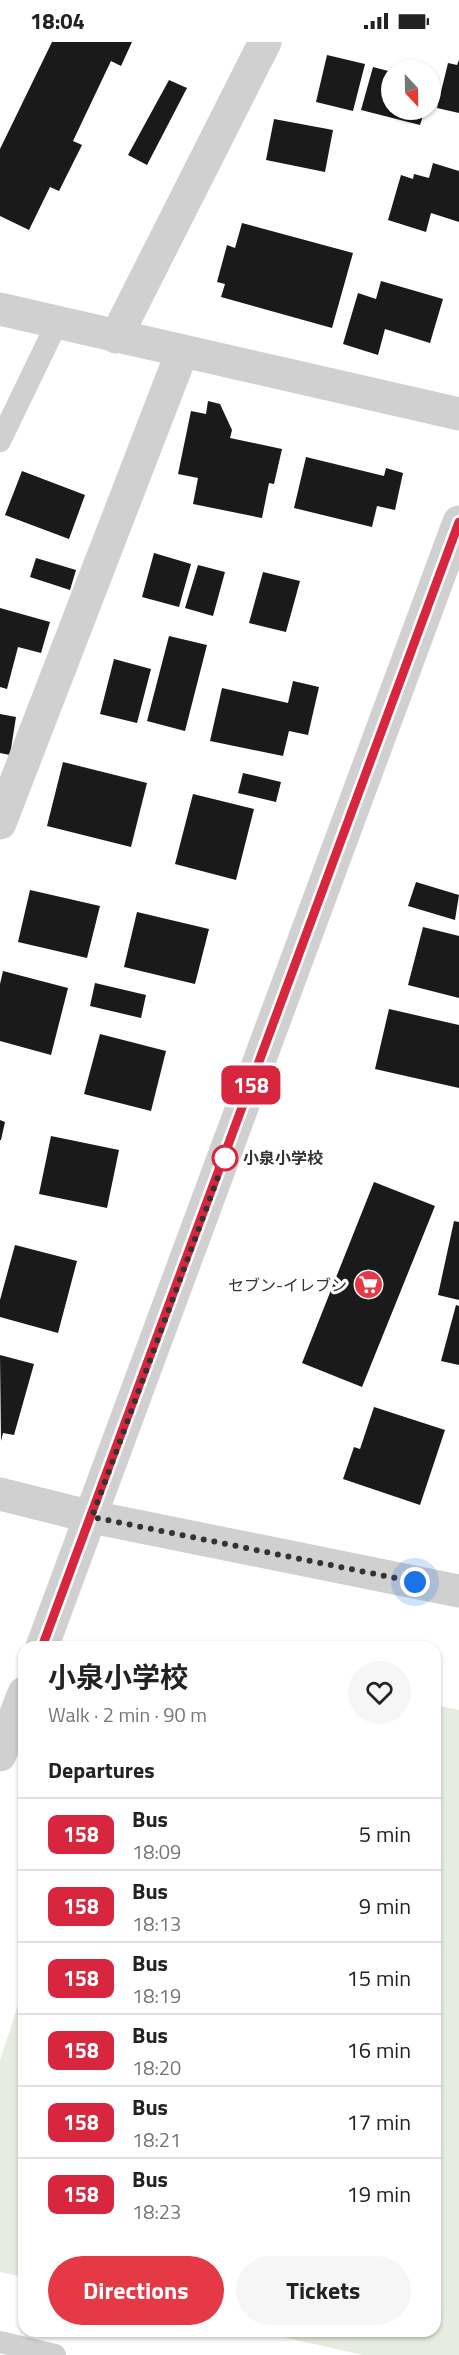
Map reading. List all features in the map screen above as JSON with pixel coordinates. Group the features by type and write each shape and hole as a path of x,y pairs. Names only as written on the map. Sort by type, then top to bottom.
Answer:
{"street":[{"path":"116,337 265,42"},
{"path":"0,309 459,414"},
{"path":"0,823 182,352"},
{"path":"44,1641 459,522"},
{"path":"0,1494 92,1517 459,1591"},
{"path":"0,1755 18,1709"}],"lane":[{"path":"0,441 57,322"},
{"path":"0,2342 55,2355"}],"shaded area":[{"path":"441,1706 459,1710 459,2355 362,2355 283,2337 441,2337"},
{"path":"18,2005 18,2276 0,2272 0,2060"}],"building":[{"path":"52,42 132,42 121,66 111,61 73,141 82,145 59,191 50,187 29,230 0,216 0,149"},
{"path":"327,55 365,64 353,111 316,102"},
{"path":"459,60 459,113 441,109 441,92 448,63 457,65"},
{"path":"373,67 381,69 381,115 361,110"},
{"path":"169,80 187,88 147,165 128,155"},
{"path":"274,119 333,130 325,172 266,160"},
{"path":"400,120 422,120 420,125"},
{"path":"433,163 459,171 459,222 431,213 426,232 388,220 401,175 413,179 414,174 429,178"},
{"path":"242,223 353,253 332,328 221,297 225,284 217,282 227,245 235,248"},
{"path":"381,281 443,299 430,343 385,329 378,355 343,344 358,293 376,299"},
{"path":"208,401 220,404 232,430 230,438 282,449 274,484 269,483 262,518 193,504 198,478 178,474 191,411 206,414"},
{"path":"306,457 384,476 386,468 403,473 395,510 377,506 372,527 294,508"},
{"path":"22,471 85,495 69,539 5,515"},
{"path":"154,553 191,564 179,607 142,597"},
{"path":"36,558 76,570 70,590 30,577"},
{"path":"198,565 225,572 213,616 185,608"},
{"path":"263,572 300,581 286,632 249,623"},
{"path":"0,608 50,622 41,653 18,647 7,689 0,687"},
{"path":"169,636 207,645 185,731 147,721"},
{"path":"114,659 151,669 137,723 100,714"},
{"path":"293,681 319,687 308,735 289,731 283,756 210,741 222,688 288,703"},
{"path":"0,714 16,717 10,755 0,753"},
{"path":"63,762 147,783 131,847 47,826"},
{"path":"243,773 281,782 276,802 238,793"},
{"path":"193,794 254,809 236,880 175,864"},
{"path":"416,882 459,895 455,920 408,906"},
{"path":"30,890 100,906 87,958 18,942"},
{"path":"137,912 209,929 195,984 124,967"},
{"path":"423,927 459,936 459,998 408,985"},
{"path":"3,971 68,988 51,1055 0,1041 0,984"},
{"path":"95,983 146,995 141,1018 90,1006"},
{"path":"389,1009 459,1025 459,1088 375,1069"},
{"path":"100,1034 166,1051 151,1111 84,1094"},
{"path":"0,1120 5,1122 1,1140 0,1140"},
{"path":"51,1136 119,1150 107,1208 39,1194"},
{"name":"セブン-イレブン","path":"374,1182 435,1206 362,1387 302,1363"},
{"path":"454,1221 459,1222 459,1300 438,1295"},
{"path":"15,1245 77,1261 58,1333 0,1317 0,1300"},
{"path":"456,1305 459,1306 459,1365 441,1361"},
{"path":"0,1355 34,1364 14,1435 3,1433 1,1441"},
{"path":"374,1407 445,1430 420,1505 343,1479 354,1447 360,1449"}],"bus line":[{"name":"158","path":"44,1641 459,522"}],"place":[{"name":"小泉小学校","path":"225,1158"},
{"name":"セブン-イレブン","path":"368,1285"}],"route":[{"path":"225,1158 92,1517 415,1582"}]}
